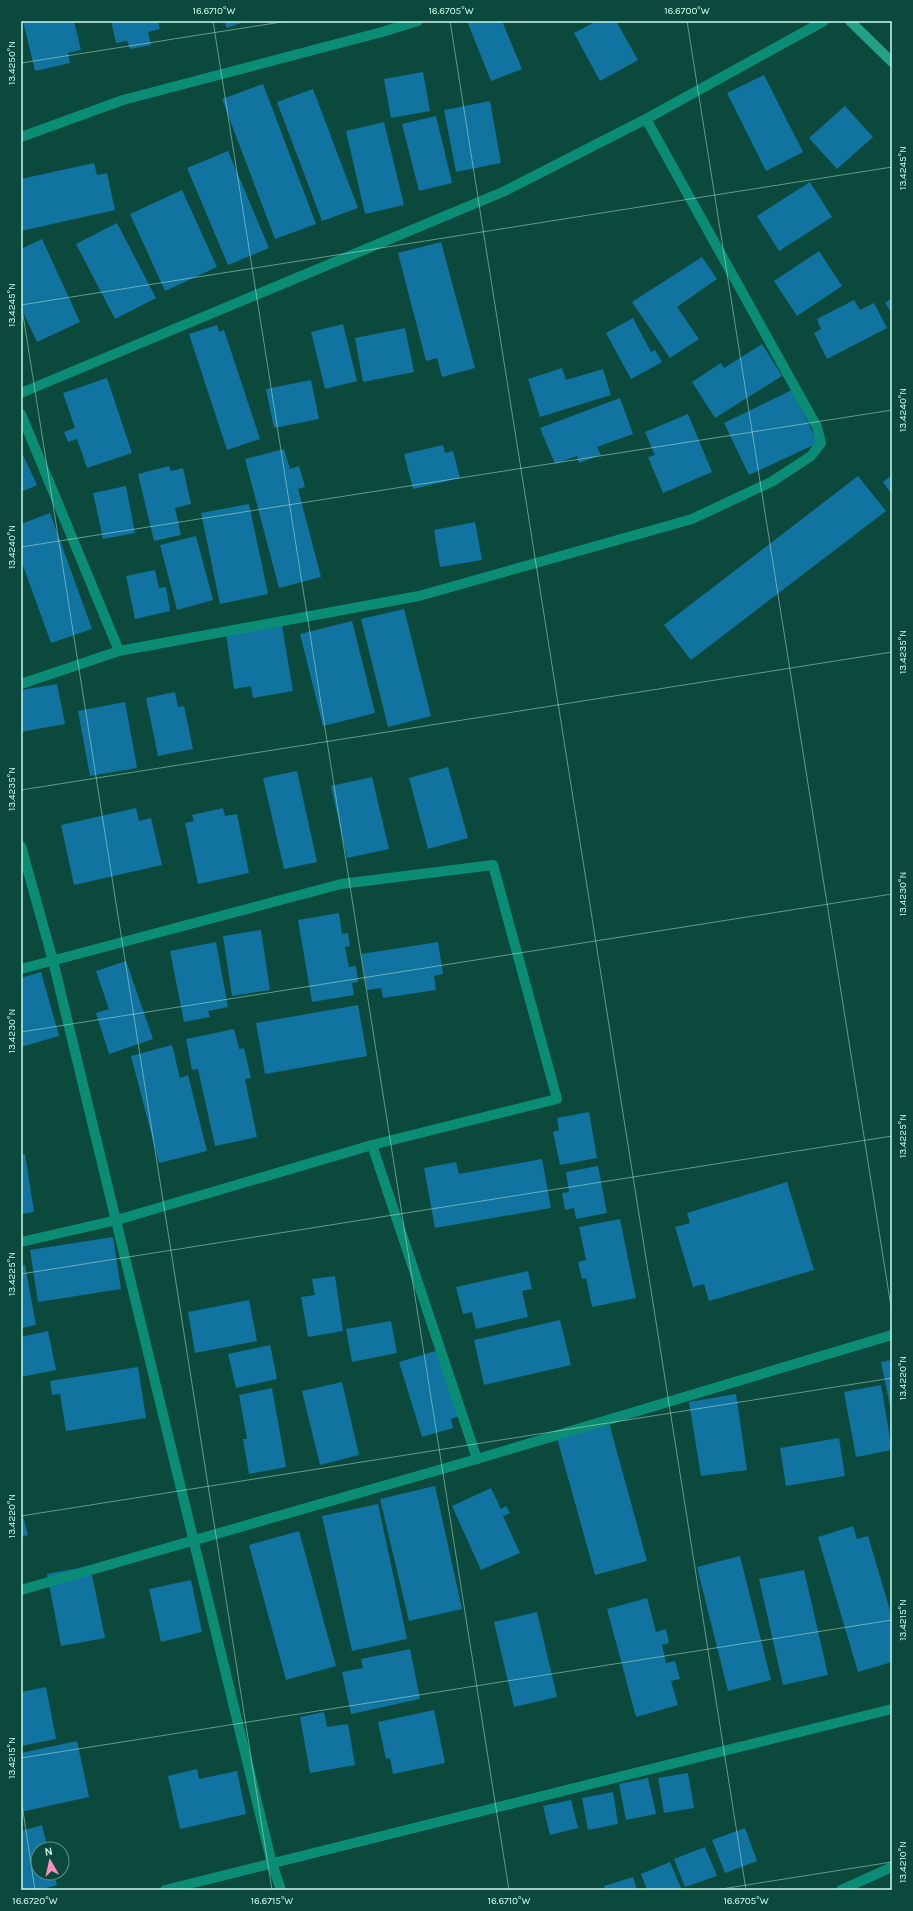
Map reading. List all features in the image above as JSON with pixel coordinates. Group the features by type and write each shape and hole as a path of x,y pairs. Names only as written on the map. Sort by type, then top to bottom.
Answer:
{"street":[{"path":"21,137 123,100 382,32 418,21"},
{"path":"21,393 505,191 646,119 824,21"},
{"path":"850,21 892,62"},
{"path":"21,684 119,651 419,596 692,519 773,481 811,456 821,443 816,427 646,119"},
{"path":"21,414 119,651"},
{"path":"21,846 53,961 272,1864 281,1890"},
{"path":"21,969 341,884 493,865 557,1099 372,1145 117,1220 21,1242"},
{"path":"372,1145 477,1459"},
{"path":"21,1590 194,1539 477,1459 892,1336"},
{"path":"165,1890 892,1709"},
{"path":"841,1890 892,1867"}],"building":[{"path":"23,21 74,21 81,50 68,53 70,63 35,71"},
{"path":"111,21 158,21 160,29 148,32 151,45 130,49 127,41 116,43"},
{"path":"224,21 246,21 227,28"},
{"path":"467,21 502,21 522,69 491,81"},
{"path":"597,21 616,21 638,60 600,81 574,33"},
{"path":"423,72 430,111 391,118 384,79"},
{"path":"764,75 803,152 766,171 727,93"},
{"path":"263,84 316,224 275,239 222,99"},
{"path":"313,89 358,208 322,221 277,102"},
{"path":"490,101 501,163 456,172 444,110"},
{"path":"845,106 873,137 837,169 809,138"},
{"path":"436,116 452,183 419,191 402,124"},
{"path":"384,122 404,205 365,214 346,131"},
{"path":"228,151 269,248 228,265 187,168"},
{"path":"94,163 97,175 107,173 115,210 21,231 21,179"},
{"path":"810,182 832,217 779,251 757,216"},
{"path":"182,190 217,267 165,291 130,214"},
{"path":"117,223 156,298 115,319 76,244"},
{"path":"42,239 80,322 37,342 21,308 21,249"},
{"path":"441,242 475,368 442,377 437,358 426,361 398,253"},
{"path":"819,251 842,286 797,316 774,281"},
{"path":"702,257 717,279 677,307 699,339 670,358 632,302"},
{"path":"892,298 892,313 885,303"},
{"path":"854,300 860,310 874,303 887,328 827,359 814,333 821,329 817,319"},
{"path":"633,318 651,352 655,350 662,362 631,379 606,333"},
{"path":"343,324 357,381 325,389 311,332"},
{"path":"217,325 219,332 224,330 260,439 227,450 189,334"},
{"path":"405,328 414,372 363,382 355,338"},
{"path":"762,344 782,376 715,418 692,382 721,363 724,368"},
{"path":"562,368 566,380 603,369 611,395 540,417 528,379"},
{"path":"107,378 132,453 87,468 77,439 68,442 64,432 75,428 63,393"},
{"path":"311,380 319,419 274,428 266,389"},
{"path":"792,390 818,443 749,475 724,423"},
{"path":"620,398 633,434 597,447 601,455 579,463 577,456 555,464 540,428"},
{"path":"688,414 712,472 663,493 648,457 655,455 645,432"},
{"path":"443,445 445,453 453,451 460,478 413,489 404,454"},
{"path":"284,449 290,469 299,466 305,487 298,489 321,577 279,588 245,459"},
{"path":"21,451 37,485 21,492"},
{"path":"169,466 171,471 183,468 191,504 175,508 181,535 154,541 138,474"},
{"path":"892,475 892,495 883,482"},
{"path":"858,476 886,511 691,660 664,625"},
{"path":"126,486 135,533 103,539 93,493"},
{"path":"249,504 268,594 220,604 201,513"},
{"path":"50,513 92,629 51,643 21,560 21,524"},
{"path":"475,522 482,560 440,567 434,530"},
{"path":"196,536 213,600 177,610 160,545"},
{"path":"155,570 159,588 166,587 170,611 135,619 126,576"},
{"path":"404,609 431,716 388,727 361,619"},
{"path":"352,621 375,713 323,726 300,634"},
{"path":"282,626 293,691 253,698 251,686 234,689 226,634"},
{"path":"57,684 65,724 21,732 21,690"},
{"path":"175,692 178,707 184,706 193,749 158,756 146,698"},
{"path":"125,702 137,768 90,776 78,711"},
{"path":"448,767 468,838 428,849 409,778"},
{"path":"297,771 317,862 284,869 263,778"},
{"path":"372,777 389,849 347,858 331,786"},
{"path":"136,808 139,821 151,818 162,865 74,885 61,825"},
{"path":"223,808 225,816 237,814 249,873 198,884 185,823 194,821 192,815"},
{"path":"339,913 342,934 348,933 350,946 345,947 349,967 356,966 358,982 352,983 354,995 312,1002 298,920"},
{"path":"261,930 270,990 232,996 223,936"},
{"path":"216,942 228,1007 208,1011 210,1017 184,1022 170,951"},
{"path":"438,942 443,974 434,976 436,990 383,998 381,988 367,990 361,954"},
{"path":"126,961 153,1039 109,1054 96,1013 109,1009 96,971"},
{"path":"41,972 59,1036 21,1047 21,978"},
{"path":"358,1005 367,1056 265,1074 256,1023"},
{"path":"234,1029 239,1049 244,1048 251,1078 245,1079 257,1137 215,1146 198,1069 192,1070 186,1039"},
{"path":"172,1045 180,1078 188,1075 207,1151 159,1163 131,1056"},
{"path":"589,1112 597,1158 560,1165 553,1132 559,1130 557,1118"},
{"path":"25,1154 34,1212 21,1214 21,1155"},
{"path":"542,1159 551,1208 435,1228 424,1168 456,1162 459,1174"},
{"path":"598,1166 607,1213 576,1219 574,1208 565,1210 562,1193 569,1192 566,1172"},
{"path":"787,1182 814,1270 709,1301 704,1284 693,1287 675,1227 690,1223 687,1213"},
{"path":"620,1219 636,1298 592,1307 586,1278 582,1279 578,1262 586,1260 579,1227"},
{"path":"113,1237 121,1289 38,1302 30,1250"},
{"path":"25,1265 36,1325 21,1328 21,1266"},
{"path":"528,1271 532,1289 522,1291 528,1317 476,1329 472,1312 463,1314 456,1287"},
{"path":"335,1276 343,1331 308,1337 301,1297 315,1295 312,1279"},
{"path":"249,1300 257,1341 195,1353 188,1312"},
{"path":"560,1320 571,1365 484,1385 474,1340"},
{"path":"391,1321 397,1353 352,1362 346,1329"},
{"path":"48,1331 56,1370 21,1377 21,1337"},
{"path":"270,1345 277,1379 236,1388 228,1354"},
{"path":"442,1349 462,1415 451,1419 453,1428 422,1437 399,1362"},
{"path":"892,1360 892,1411 891,1411 881,1362"},
{"path":"138,1367 146,1418 66,1431 60,1394 52,1395 50,1381"},
{"path":"342,1382 359,1455 320,1465 302,1391"},
{"path":"881,1385 892,1450 856,1457 844,1392"},
{"path":"272,1388 286,1467 249,1474 243,1439 247,1439 239,1395"},
{"path":"736,1394 747,1470 701,1476 689,1402"},
{"path":"609,1423 647,1561 595,1575 557,1438"},
{"path":"839,1438 845,1476 786,1486 780,1448"},
{"path":"435,1486 462,1609 409,1621 380,1499"},
{"path":"491,1488 501,1509 506,1506 510,1513 503,1516 520,1553 481,1570 452,1506"},
{"path":"378,1504 407,1639 352,1651 322,1516"},
{"path":"21,1509 28,1535 21,1537"},
{"path":"853,1526 857,1539 868,1536 892,1617 892,1662 858,1672 818,1537"},
{"path":"299,1531 336,1666 286,1680 249,1545"},
{"path":"740,1556 771,1680 728,1691 697,1567"},
{"path":"90,1566 105,1638 61,1646 47,1574"},
{"path":"804,1570 828,1675 783,1685 759,1579"},
{"path":"191,1580 202,1632 161,1642 149,1589"},
{"path":"647,1598 656,1632 666,1629 669,1643 662,1645 666,1663 675,1661 680,1679 671,1681 678,1705 636,1717 607,1609"},
{"path":"537,1612 557,1697 514,1707 494,1622"},
{"path":"410,1649 420,1699 351,1714 342,1672 363,1668 361,1659"},
{"path":"46,1687 56,1739 21,1746 21,1692"},
{"path":"434,1710 445,1763 393,1774 390,1758 386,1759 378,1722"},
{"path":"324,1712 327,1727 348,1724 355,1765 310,1773 300,1717"},
{"path":"77,1741 89,1797 21,1812 21,1753"},
{"path":"197,1769 199,1779 237,1771 246,1814 180,1829 168,1776"},
{"path":"688,1773 694,1808 664,1813 658,1778"},
{"path":"648,1778 656,1814 626,1820 619,1784"},
{"path":"613,1792 618,1824 588,1830 582,1798"},
{"path":"571,1800 578,1828 550,1835 543,1806"},
{"path":"42,1825 46,1841 30,1841 30,1881 56,1881 57,1885 39,1890 21,1890 21,1831"},
{"path":"745,1828 757,1861 725,1873 712,1840"},
{"path":"705,1847 717,1876 685,1887 674,1859"},
{"path":"670,1862 682,1890 647,1890 641,1874"},
{"path":"633,1877 637,1890 605,1890 604,1886"}]}
